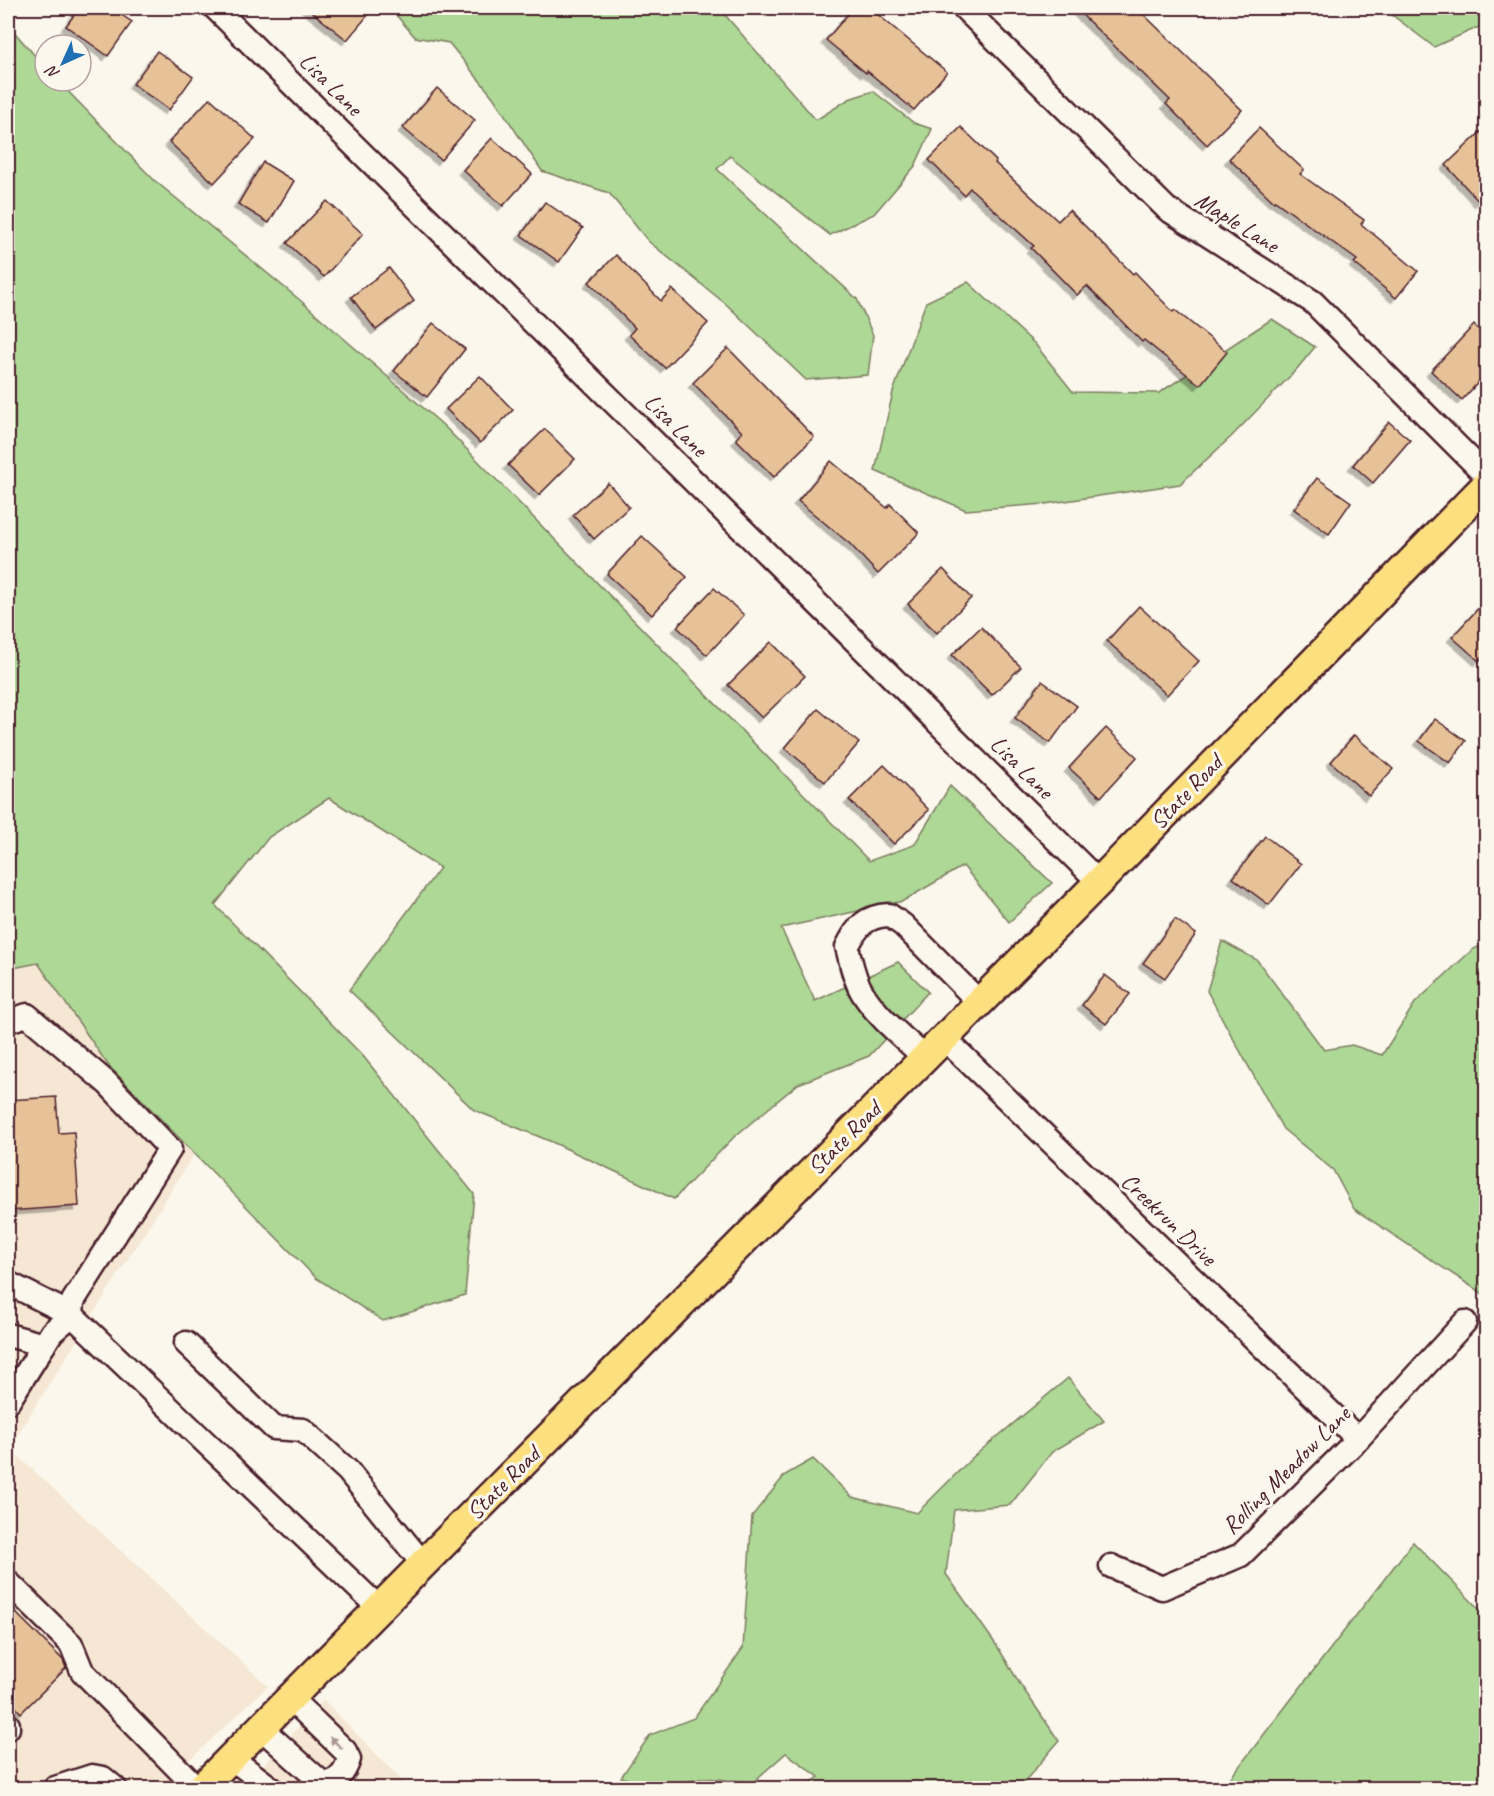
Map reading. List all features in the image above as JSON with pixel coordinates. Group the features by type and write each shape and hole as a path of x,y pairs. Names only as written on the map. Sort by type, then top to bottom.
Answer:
{"main road":[{"name":"State Road","path":"199,1788 1099,882 1486,485"}],"street":[{"name":"Lisa Lane","path":"215,8 1099,882"},
{"name":"Maple Lane","path":"964,8 1167,209 1313,302 1486,475"},
{"name":"Creekrun Drive","path":"979,1002 903,926 889,915 869,918 855,932 847,947 856,980 878,1013 934,1047 1358,1438"},
{"path":"8,1021 27,1015 107,1083 170,1149 73,1301 72,1315 52,1332 8,1402"},
{"path":"8,1283 72,1315 379,1608"},
{"name":"Rolling Meadow Lane","path":"1111,1566 1162,1588 1241,1555 1358,1438 1465,1322"},
{"path":"8,1335 44,1345"},
{"path":"186,1343 274,1428 303,1430 348,1471 423,1564"},
{"path":"8,1582 71,1644 82,1671 199,1788"},
{"path":"261,1728 321,1782 328,1783 336,1779 346,1768 349,1759 345,1751 290,1698"},
{"path":"231,1758 272,1788"},
{"path":"55,1788 92,1776 103,1778 115,1788"}],"shaded area":[{"path":"38,963 108,1065 194,1154 9,1448 268,1686 185,1764 165,1788 8,1788 8,969"},
{"path":"324,1700 407,1786 406,1788 242,1788"}],"green space":[{"path":"390,8 719,8 816,120 849,99 873,91 914,123 932,129 915,166 874,214 830,235 730,156 717,169 857,299 873,335 868,375 806,380 727,305 648,241 609,193 542,171 493,97 449,43 415,37"},
{"path":"1383,8 1485,8 1486,24 1434,47"},
{"path":"8,25 33,53 33,93 70,93 154,180 301,301 444,426 869,861 914,845 950,786 1052,883 1009,922 963,866 903,901 781,928 815,1001 898,962 928,992 869,1056 798,1084 734,1137 674,1199 552,1142 474,1110 349,990 440,868 329,798 269,837 215,905 363,1056 474,1194 465,1295 383,1321 316,1278 108,1065 38,963 8,969"},
{"path":"968,282 1035,344 1073,392 1159,393 1272,319 1315,347 1232,436 1180,484 1045,504 966,510 875,471 893,392 926,302"},
{"path":"1222,941 1257,960 1324,1050 1352,1045 1382,1055 1415,1003 1472,950 1486,943 1486,1296 1354,1209 1333,1170 1283,1129 1207,991"},
{"path":"1068,1378 1104,1421 1052,1452 1010,1505 954,1510 946,1574 999,1649 1059,1741 1019,1788 803,1788 819,1777 786,1753 753,1782 704,1778 657,1788 621,1777 650,1735 694,1718 743,1648 752,1516 785,1475 813,1459 852,1497 917,1513 973,1457"},
{"path":"1413,1542 1486,1616 1486,1788 1231,1788 1224,1786"}],"building":[{"path":"79,8 111,8 132,22 108,56 93,45 93,33 76,33 66,26"},
{"path":"307,8 374,8 347,40"},
{"path":"853,8 870,8 947,72 914,110 826,40"},
{"path":"1075,8 1137,8 1242,110 1207,145 1166,104 1170,100"},
{"path":"157,51 193,77 169,110 133,84"},
{"path":"437,88 475,120 441,160 403,128"},
{"path":"210,98 255,139 214,183 169,142"},
{"path":"961,127 996,161 995,163 1058,221 1069,210 1133,274 1135,272 1173,312 1175,310 1227,352 1200,385 1144,340 1142,342 1087,286 1077,295 1031,248 1034,246 970,188 964,195 929,160"},
{"path":"1486,127 1486,195 1479,202 1446,165"},
{"path":"1259,128 1304,170 1300,174 1364,220 1361,224 1418,271 1396,298 1354,263 1357,260 1274,202 1229,159"},
{"path":"492,138 532,174 503,206 463,170"},
{"path":"263,162 294,181 269,223 238,204"},
{"path":"327,201 363,234 324,277 287,243"},
{"path":"545,202 583,228 559,262 521,235"},
{"path":"616,255 661,301 672,289 708,323 665,368 629,335 635,328 589,282"},
{"path":"389,268 414,301 376,330 351,297"},
{"path":"433,323 465,349 427,397 394,371"},
{"path":"1474,325 1486,337 1486,374 1462,400 1431,371"},
{"path":"728,348 814,437 774,477 736,439 742,432 693,383"},
{"path":"480,376 513,410 480,443 446,409"},
{"path":"1389,422 1410,440 1373,483 1353,465"},
{"path":"545,429 575,459 539,495 508,465"},
{"path":"831,461 887,508 890,504 919,533 878,574 850,544 798,501"},
{"path":"1317,478 1351,502 1329,534 1294,509"},
{"path":"608,483 629,507 594,539 573,515"},
{"path":"642,536 687,577 652,615 607,574"},
{"path":"943,569 971,598 937,633 908,604"},
{"path":"714,588 744,615 707,655 677,627"},
{"path":"1486,600 1486,653 1479,661 1452,637"},
{"path":"1139,606 1199,661 1167,695 1107,641"},
{"path":"981,627 1021,667 992,695 952,655"},
{"path":"771,642 805,676 762,718 728,685"},
{"path":"1042,681 1077,706 1050,743 1015,718"},
{"path":"818,709 859,743 825,782 785,748"},
{"path":"1435,719 1466,741 1450,763 1419,741"},
{"path":"1106,728 1137,757 1101,797 1069,768"},
{"path":"1354,735 1393,769 1369,796 1331,762"},
{"path":"884,765 929,810 894,844 849,800"},
{"path":"1265,836 1301,864 1269,905 1233,878"},
{"path":"1175,919 1196,934 1165,978 1143,963"},
{"path":"1105,975 1130,994 1106,1024 1082,1005"},
{"path":"56,1097 59,1133 74,1132 79,1206 8,1211 8,1100"},
{"path":"8,1605 63,1660 66,1668 21,1713 8,1699"}]}
